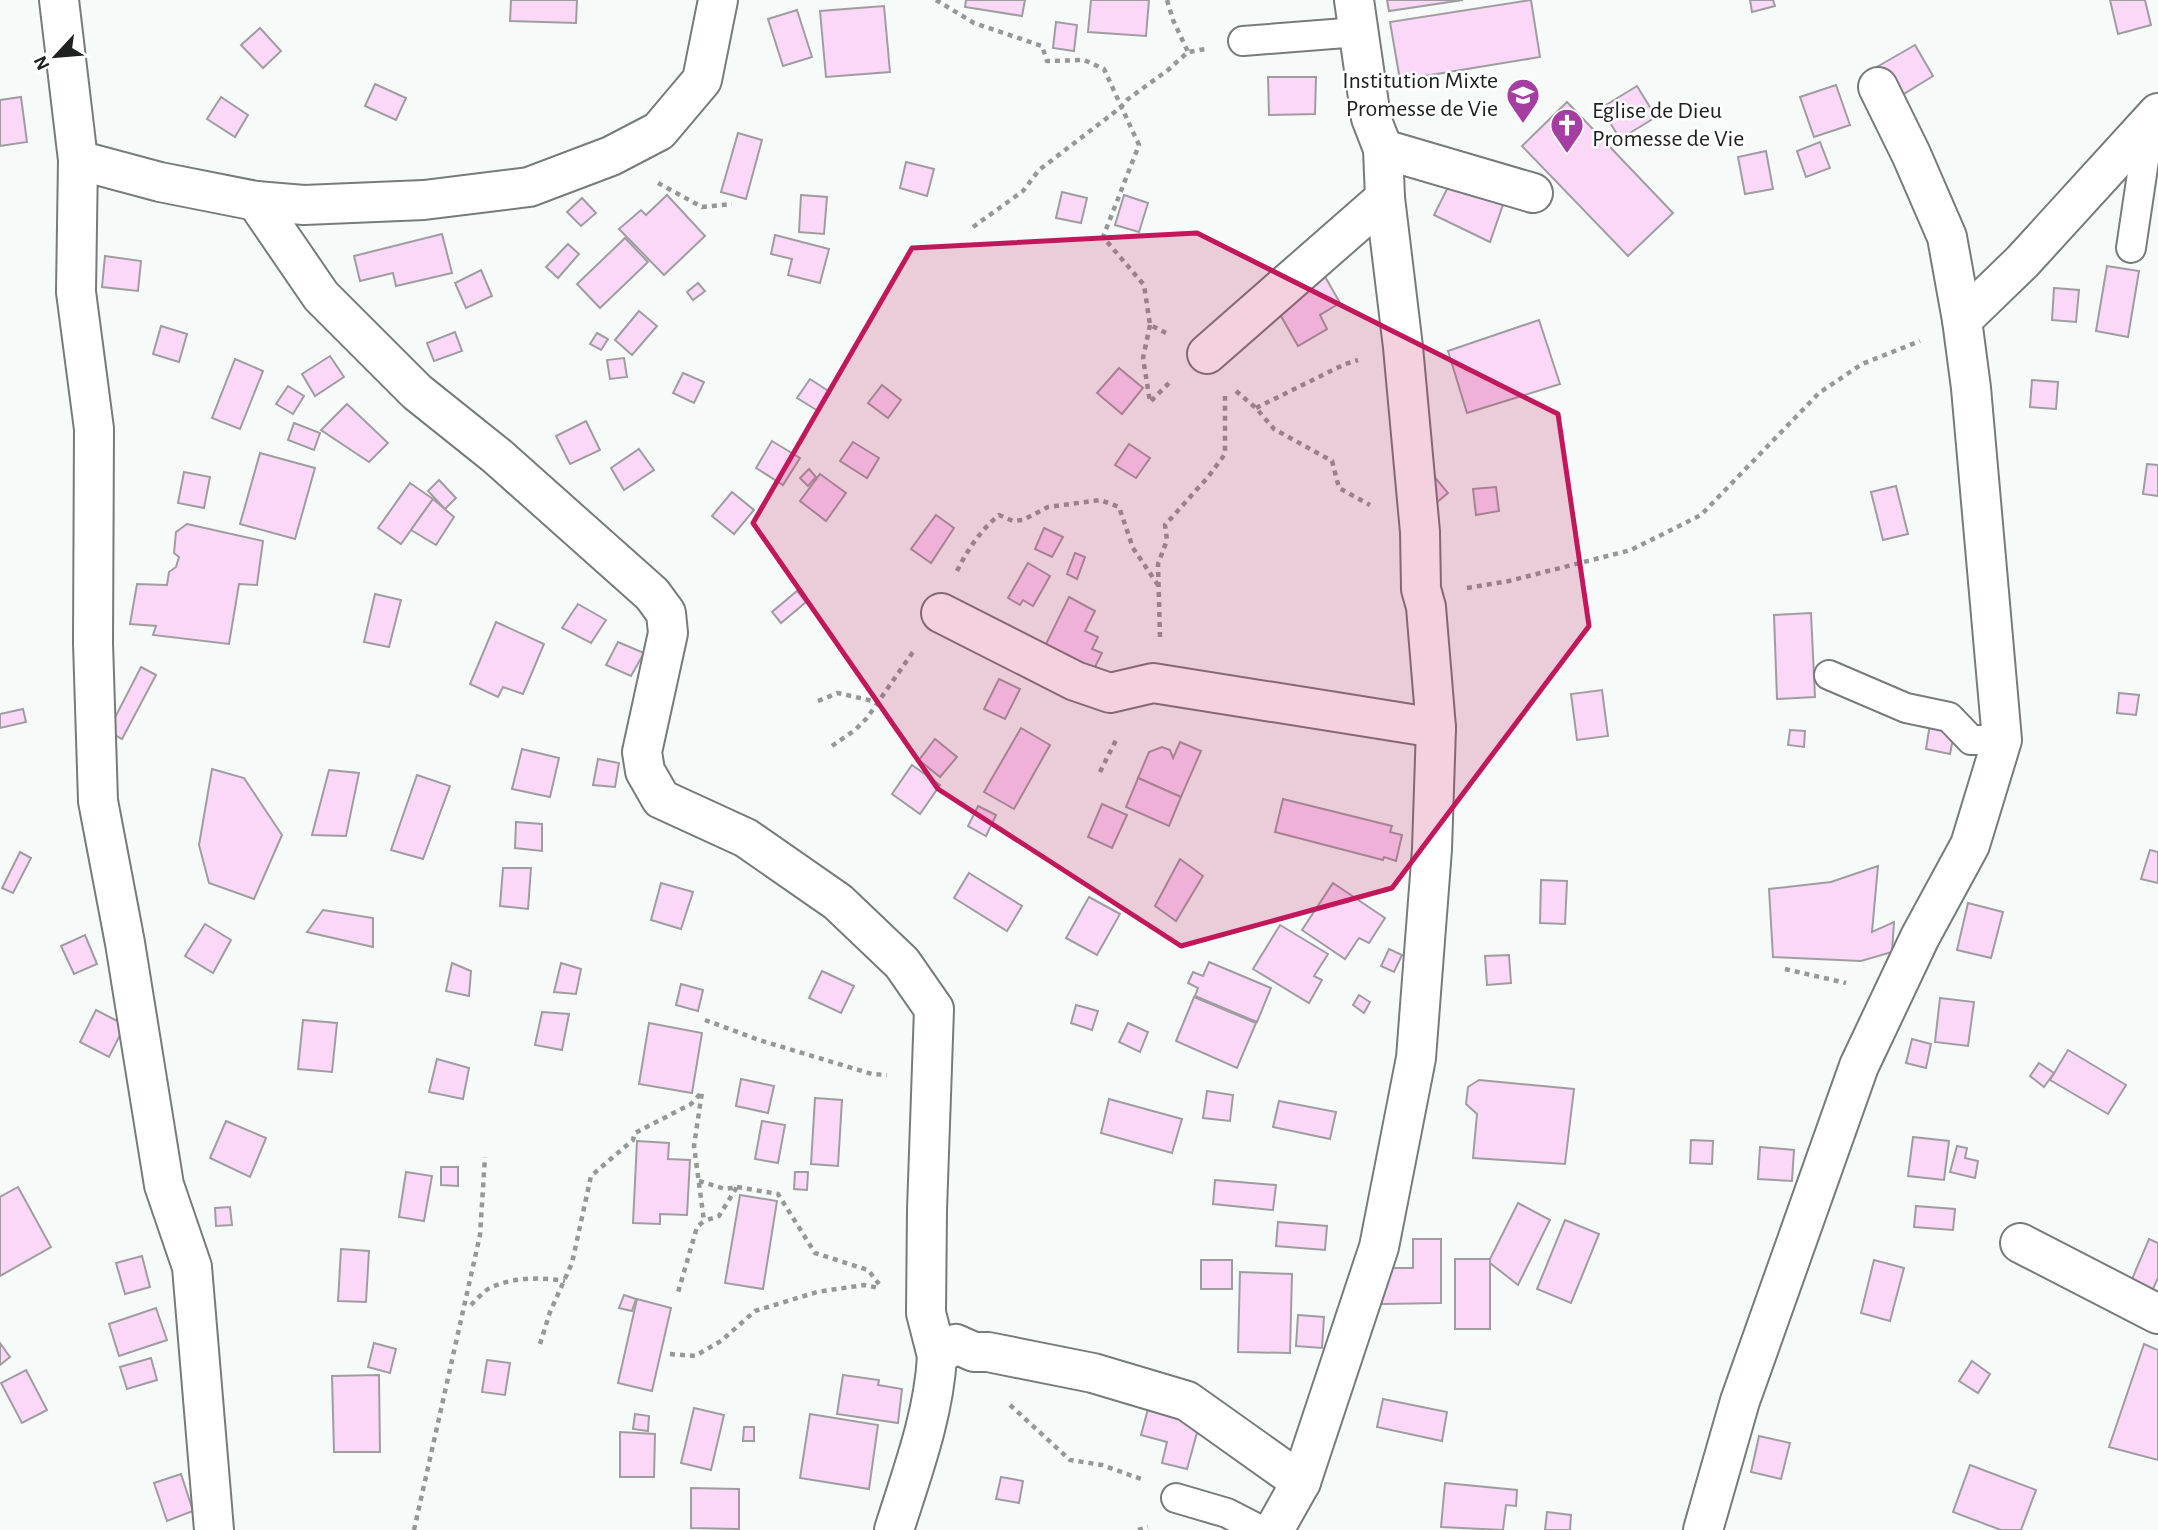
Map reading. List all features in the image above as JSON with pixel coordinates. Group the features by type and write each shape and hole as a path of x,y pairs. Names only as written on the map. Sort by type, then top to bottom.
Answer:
{"street":[{"path":"59,0 78,160 76,292 94,429 93,643 98,801 125,943 164,1185 192,1267 214,1530"},
{"path":"78,160 160,182 257,201 304,205 424,200 529,187 611,156 659,131 702,80 718,0"},
{"path":"1274,1530 1301,1482 1379,1247 1416,1058 1432,849 1436,728 1426,607 1421,589 1420,532 1385,198 1383,149 1371,118 1356,16"},
{"path":"1703,1530 1740,1401 1859,1066 1896,986 1970,845 2002,740 1971,388 1947,237 1878,87"},
{"path":"1962,320 2022,262 2154,116"},
{"path":"1383,149 1533,193"},
{"path":"1217,368 1385,198"},
{"path":"257,201 321,296 417,392 497,456 652,594 666,613 668,633 642,752 645,771 660,799 746,838 838,902 902,963 934,1009 930,1077 926,1313 937,1356 936,1386 894,1530"},
{"path":"941,613 1075,681 1110,693 1153,683 1436,728"},
{"path":"2020,1243 2158,1314"},
{"path":"937,1356 956,1344 974,1352 988,1352 1093,1373 1187,1401 1301,1482"}],"lane":[{"path":"1243,41 1356,16"},
{"path":"2131,248 2154,116"},
{"path":"1829,675 1906,708 1949,717 1971,740 2002,740"},
{"path":"1176,1498 1227,1513 1260,1530"}],"path":[{"path":"936,0 974,23 1042,46 1047,61 1084,60 1104,69 1139,145 1103,237 1144,285 1150,325 1217,368 1274,429 1332,461 1339,488 1420,532"},
{"path":"1167,0 1188,52"},
{"path":"973,227 1023,191 1039,170 1188,52 1243,41"},
{"path":"611,156 702,206 732,204"},
{"path":"1421,589 1452,590 1509,581 1631,550 1701,515 1819,393 1862,364 1914,344 1962,320"},
{"path":"1256,408 1345,364 1402,347"},
{"path":"1135,687 1148,658 1161,642 1158,564 1167,540 1166,525 1208,477 1224,454 1217,368"},
{"path":"832,746 867,718 941,613 949,587 967,551 985,526 999,515 1013,521 1023,520 1048,507 1100,500 1119,507 1133,548 1158,585"},
{"path":"818,702 838,693 877,702"},
{"path":"1785,969 1837,983 1896,986"},
{"path":"705,1020 759,1040 872,1074 930,1077"},
{"path":"540,1344 550,1312 572,1264 591,1176 633,1140 635,1133 691,1104 702,1092 694,1146 704,1221"},
{"path":"414,1530 480,1235 485,1157"},
{"path":"670,1354 695,1356 721,1341 755,1311 817,1292 864,1285 884,1289 868,1270 815,1253 778,1194 737,1187 726,1189 699,1181"},
{"path":"677,1296 697,1227 704,1221 719,1216 737,1187"},
{"path":"471,1305 487,1290 514,1282 544,1277 565,1281"},
{"path":"988,1352 992,1370 1007,1402 1070,1460 1102,1465 1151,1482 1176,1498"}],"highlighted area":[{"path":"1197,233 1558,414 1589,626 1392,888 1181,946 938,789 753,523 912,248"}],"building":[{"path":"511,0 577,0 576,23 510,21"},
{"path":"966,0 1025,0 1022,16 965,7"},
{"path":"1091,0 1149,0 1146,36 1088,32"},
{"path":"1387,0 1463,0 1389,11"},
{"path":"1531,0 1540,57 1400,80 1390,22"},
{"path":"1750,0 1773,0 1775,6 1752,12"},
{"path":"2110,0 2145,0 2151,25 2118,34"},
{"path":"884,6 890,72 826,77 820,11"},
{"path":"797,10 812,57 783,66 768,19"},
{"path":"1056,22 1077,25 1074,51 1053,48"},
{"path":"260,28 281,51 263,68 241,45"},
{"path":"1915,45 1933,76 1894,100 1875,68"},
{"path":"1268,77 1316,77 1315,114 1269,115"},
{"path":"375,84 406,98 396,120 365,106"},
{"path":"1836,85 1850,125 1814,137 1800,97"},
{"path":"1637,86 1656,117 1620,139 1601,108"},
{"path":"21,97 27,142 0,146 0,100"},
{"path":"221,97 248,115 235,137 207,119"},
{"path":"1567,102 1673,213 1628,256 1522,146"},
{"path":"738,133 762,140 746,199 721,192"},
{"path":"1820,142 1830,168 1806,177 1797,151"},
{"path":"1766,151 1773,189 1745,194 1738,157"},
{"path":"906,162 934,169 927,196 900,188"},
{"path":"1453,177 1506,196 1490,242 1434,215"},
{"path":"1062,192 1087,198 1081,223 1056,218"},
{"path":"667,195 705,236 664,275 619,229 641,210 646,215"},
{"path":"801,195 827,197 824,234 799,232"},
{"path":"1124,195 1148,203 1139,232 1115,225"},
{"path":"582,198 596,213 581,226 567,212"},
{"path":"442,234 452,273 396,286 393,273 360,281 354,256"},
{"path":"775,235 829,249 820,283 788,275 792,259 771,254"},
{"path":"625,238 648,262 600,308 577,284"},
{"path":"568,244 579,254 558,278 546,267"},
{"path":"105,256 141,261 138,291 102,287"},
{"path":"2107,266 2139,271 2128,337 2096,331"},
{"path":"481,270 492,296 466,308 455,283"},
{"path":"1323,273 1340,303 1320,315 1327,329 1298,346 1273,302"},
{"path":"698,283 705,291 693,300 687,292"},
{"path":"2054,288 2079,290 2076,322 2052,320"},
{"path":"639,311 657,326 632,355 615,340"},
{"path":"1539,320 1560,384 1467,413 1448,351"},
{"path":"161,326 187,334 179,362 153,354"},
{"path":"455,332 462,351 434,361 427,343"},
{"path":"597,333 608,339 601,350 590,344"},
{"path":"330,356 344,377 315,396 302,374"},
{"path":"624,358 627,377 610,379 607,360"},
{"path":"235,359 263,371 240,429 212,418"},
{"path":"1119,368 1143,388 1122,414 1097,393"},
{"path":"683,373 704,382 694,403 673,393"},
{"path":"810,379 830,392 818,411 797,398"},
{"path":"2032,380 2058,382 2056,409 2030,407"},
{"path":"882,385 901,400 888,418 868,403"},
{"path":"288,386 304,396 293,414 276,404"},
{"path":"347,404 388,443 369,462 321,430"},
{"path":"586,421 600,450 570,464 556,436"},
{"path":"294,423 320,433 314,450 288,440"},
{"path":"772,441 800,458 783,485 756,468"},
{"path":"853,442 879,458 867,478 840,461"},
{"path":"1129,444 1150,458 1136,478 1115,465"},
{"path":"639,449 654,470 624,490 611,468"},
{"path":"260,453 315,468 295,539 240,524"},
{"path":"2147,464 2158,465 2158,496 2143,494"},
{"path":"809,469 816,477 808,486 800,478"},
{"path":"184,472 210,477 204,508 178,503"},
{"path":"820,474 846,493 826,521 800,501"},
{"path":"1432,474 1448,493 1431,507"},
{"path":"439,480 456,498 445,509 428,491"},
{"path":"410,483 433,499 401,544 378,528"},
{"path":"1896,486 1908,534 1883,540 1871,492"},
{"path":"1496,487 1499,511 1476,515 1473,489"},
{"path":"732,492 754,510 734,534 712,516"},
{"path":"433,499 454,517 436,545 411,530"},
{"path":"936,515 954,528 931,563 911,549"},
{"path":"187,524 263,541 257,585 239,584 229,644 153,635 156,626 130,624 137,584 167,585 169,572 176,567 179,557 174,553 176,532"},
{"path":"1044,528 1063,537 1052,557 1035,549"},
{"path":"1075,553 1085,557 1077,579 1067,574"},
{"path":"1028,563 1050,576 1033,606 1023,600 1020,605 1008,598"},
{"path":"797,591 806,602 781,623 772,612"},
{"path":"375,594 401,600 389,647 364,642"},
{"path":"1069,597 1095,611 1085,631 1098,637 1092,649 1102,653 1093,671 1045,646"},
{"path":"578,604 606,620 591,643 562,628"},
{"path":"1811,613 1815,697 1777,699 1774,615"},
{"path":"496,622 544,644 523,694 503,687 498,697 470,684"},
{"path":"618,642 644,653 631,676 606,665"},
{"path":"141,667 156,675 122,739 108,731"},
{"path":"999,679 1020,689 1005,719 984,709"},
{"path":"1602,690 1608,736 1577,740 1571,694"},
{"path":"2119,693 2139,695 2136,715 2117,713"},
{"path":"23,709 26,722 0,728 0,714"},
{"path":"1930,724 1955,729 1950,754 1926,749"},
{"path":"1021,728 1050,745 1014,809 984,792"},
{"path":"1790,730 1805,731 1804,747 1788,745"},
{"path":"935,739 957,757 940,777 919,760"},
{"path":"1180,742 1201,751 1181,797 1138,778 1149,752 1162,747 1170,750 1173,758"},
{"path":"522,749 559,758 550,797 512,789"},
{"path":"598,759 619,763 615,787 593,785"},
{"path":"912,765 940,785 920,814 892,794"},
{"path":"212,769 244,778 282,835 254,899 209,883 199,845"},
{"path":"329,770 359,773 346,836 312,835"},
{"path":"417,775 450,786 423,859 391,850"},
{"path":"1138,778 1181,797 1169,826 1126,807"},
{"path":"1283,799 1392,826 1390,832 1402,835 1396,861 1275,832"},
{"path":"1102,804 1127,815 1112,848 1088,837"},
{"path":"978,806 996,815 986,836 968,826"},
{"path":"516,822 542,824 542,851 515,848"},
{"path":"2150,850 2158,852 2158,883 2141,879"},
{"path":"20,852 31,858 13,893 2,888"},
{"path":"1180,859 1203,876 1176,921 1155,906"},
{"path":"1878,866 1872,932 1894,922 1892,952 1861,961 1773,957 1769,889 1831,882"},
{"path":"503,868 531,868 528,909 500,906"},
{"path":"969,873 1022,906 1007,931 954,898"},
{"path":"1541,880 1567,881 1565,924 1540,923"},
{"path":"661,883 693,892 681,929 651,920"},
{"path":"1333,883 1385,918 1369,943 1359,938 1345,959 1302,930"},
{"path":"1089,897 1120,914 1097,955 1066,938"},
{"path":"1968,903 2003,912 1991,958 1957,950"},
{"path":"323,910 373,918 373,947 307,932"},
{"path":"205,924 231,940 213,973 185,956"},
{"path":"1280,925 1328,954 1314,976 1322,980 1309,1003 1253,969"},
{"path":"85,935 97,964 74,974 61,946"},
{"path":"1389,949 1402,955 1394,972 1381,966"},
{"path":"1509,955 1511,983 1487,985 1485,956"},
{"path":"1209,962 1271,988 1257,1022 1195,996 1198,988 1188,983 1193,972 1203,976"},
{"path":"452,963 471,971 469,996 446,991"},
{"path":"561,963 581,969 576,994 554,992"},
{"path":"822,971 854,986 841,1013 809,998"},
{"path":"681,984 703,990 698,1011 676,1005"},
{"path":"1359,995 1370,1002 1364,1013 1353,1005"},
{"path":"1194,997 1256,1023 1237,1068 1176,1041"},
{"path":"1940,998 1974,1002 1968,1046 1935,1042"},
{"path":"1076,1005 1098,1011 1092,1030 1071,1023"},
{"path":"96,1010 125,1025 109,1057 80,1042"},
{"path":"542,1012 569,1014 562,1050 535,1045"},
{"path":"303,1020 337,1023 332,1072 298,1069"},
{"path":"649,1023 702,1033 692,1093 639,1084"},
{"path":"1128,1023 1148,1032 1140,1052 1119,1042"},
{"path":"1912,1039 1931,1044 1926,1068 1906,1063"},
{"path":"2068,1050 2126,1085 2108,1114 2050,1080"},
{"path":"437,1059 469,1068 463,1099 429,1092"},
{"path":"2039,1063 2054,1073 2044,1087 2030,1076"},
{"path":"741,1079 774,1086 768,1113 736,1106"},
{"path":"1479,1080 1574,1089 1565,1164 1473,1158 1477,1114 1466,1104 1468,1087"},
{"path":"1207,1091 1233,1095 1230,1121 1203,1118"},
{"path":"815,1098 842,1100 838,1166 811,1164"},
{"path":"1109,1099 1182,1119 1172,1153 1101,1133"},
{"path":"1279,1101 1336,1112 1330,1139 1273,1127"},
{"path":"226,1121 266,1138 250,1177 210,1158"},
{"path":"762,1121 785,1125 778,1163 755,1159"},
{"path":"1913,1137 1949,1141 1944,1180 1908,1176"},
{"path":"1691,1140 1713,1141 1712,1164 1690,1163"},
{"path":"637,1141 669,1143 668,1159 690,1160 687,1215 660,1214 660,1224 633,1223"},
{"path":"1957,1146 1967,1148 1965,1158 1978,1161 1975,1178 1950,1172"},
{"path":"1760,1147 1794,1150 1792,1181 1758,1179"},
{"path":"441,1167 458,1167 458,1186 441,1185"},
{"path":"406,1172 432,1176 424,1221 399,1217"},
{"path":"795,1172 808,1172 807,1190 794,1189"},
{"path":"1215,1180 1276,1185 1273,1210 1213,1204"},
{"path":"18,1187 51,1247 0,1276 0,1197"},
{"path":"740,1195 777,1201 763,1289 725,1283"},
{"path":"1518,1203 1550,1220 1518,1285 1490,1263 1490,1259"},
{"path":"1916,1206 1955,1209 1953,1230 1914,1227"},
{"path":"230,1207 232,1225 216,1226 215,1208"},
{"path":"1565,1220 1599,1234 1571,1303 1537,1289"},
{"path":"1278,1222 1327,1226 1325,1250 1276,1246"},
{"path":"1413,1239 1441,1239 1441,1303 1382,1304 1382,1268 1413,1268"},
{"path":"2149,1239 2158,1243 2158,1278 2148,1300 2127,1291"},
{"path":"341,1249 369,1251 366,1302 338,1301"},
{"path":"142,1256 150,1287 125,1294 116,1263"},
{"path":"1455,1259 1490,1259 1490,1329 1455,1329"},
{"path":"1201,1260 1232,1260 1232,1289 1201,1289"},
{"path":"1874,1260 1904,1268 1890,1321 1861,1313"},
{"path":"1240,1272 1292,1274 1290,1353 1238,1352"},
{"path":"624,1295 636,1299 632,1311 619,1308"},
{"path":"637,1299 671,1308 652,1391 618,1383"},
{"path":"156,1308 167,1340 119,1356 109,1324"},
{"path":"1298,1315 1324,1317 1322,1348 1296,1346"},
{"path":"0,1343 10,1357 0,1365"},
{"path":"374,1343 396,1349 390,1373 368,1367"},
{"path":"2144,1344 2158,1350 2158,1460 2109,1447"},
{"path":"151,1358 157,1380 127,1389 120,1367"},
{"path":"487,1360 510,1363 505,1395 482,1392"},
{"path":"1972,1361 1990,1374 1978,1393 1959,1381"},
{"path":"26,1370 47,1410 22,1423 1,1383"},
{"path":"379,1375 380,1452 334,1452 332,1376"},
{"path":"843,1375 879,1380 878,1385 902,1389 898,1423 837,1414"},
{"path":"1383,1399 1447,1412 1442,1441 1377,1427"},
{"path":"694,1408 724,1415 711,1470 681,1463"},
{"path":"1148,1409 1200,1422 1187,1469 1162,1463 1167,1442 1141,1435"},
{"path":"635,1414 649,1416 648,1431 633,1429"},
{"path":"810,1414 878,1425 869,1489 800,1478"},
{"path":"744,1427 754,1427 754,1441 743,1441"},
{"path":"620,1432 655,1434 654,1477 620,1477"},
{"path":"1759,1436 1790,1443 1781,1479 1751,1472"},
{"path":"1970,1465 2036,1490 2021,1530 2001,1530 1953,1512"},
{"path":"181,1474 193,1511 167,1521 154,1483"},
{"path":"1001,1477 1023,1481 1019,1503 996,1499"},
{"path":"1445,1483 1517,1490 1516,1506 1506,1505 1503,1530 1441,1527"},
{"path":"691,1488 739,1489 739,1529 691,1528"},
{"path":"1547,1512 1571,1515 1570,1530 1545,1530"}],"place":[{"name":"Institution Mixte Promesse de Vie","path":"1523,125"},
{"name":"Eglise de Dieu Promesse de Vie","path":"1567,155"}]}
